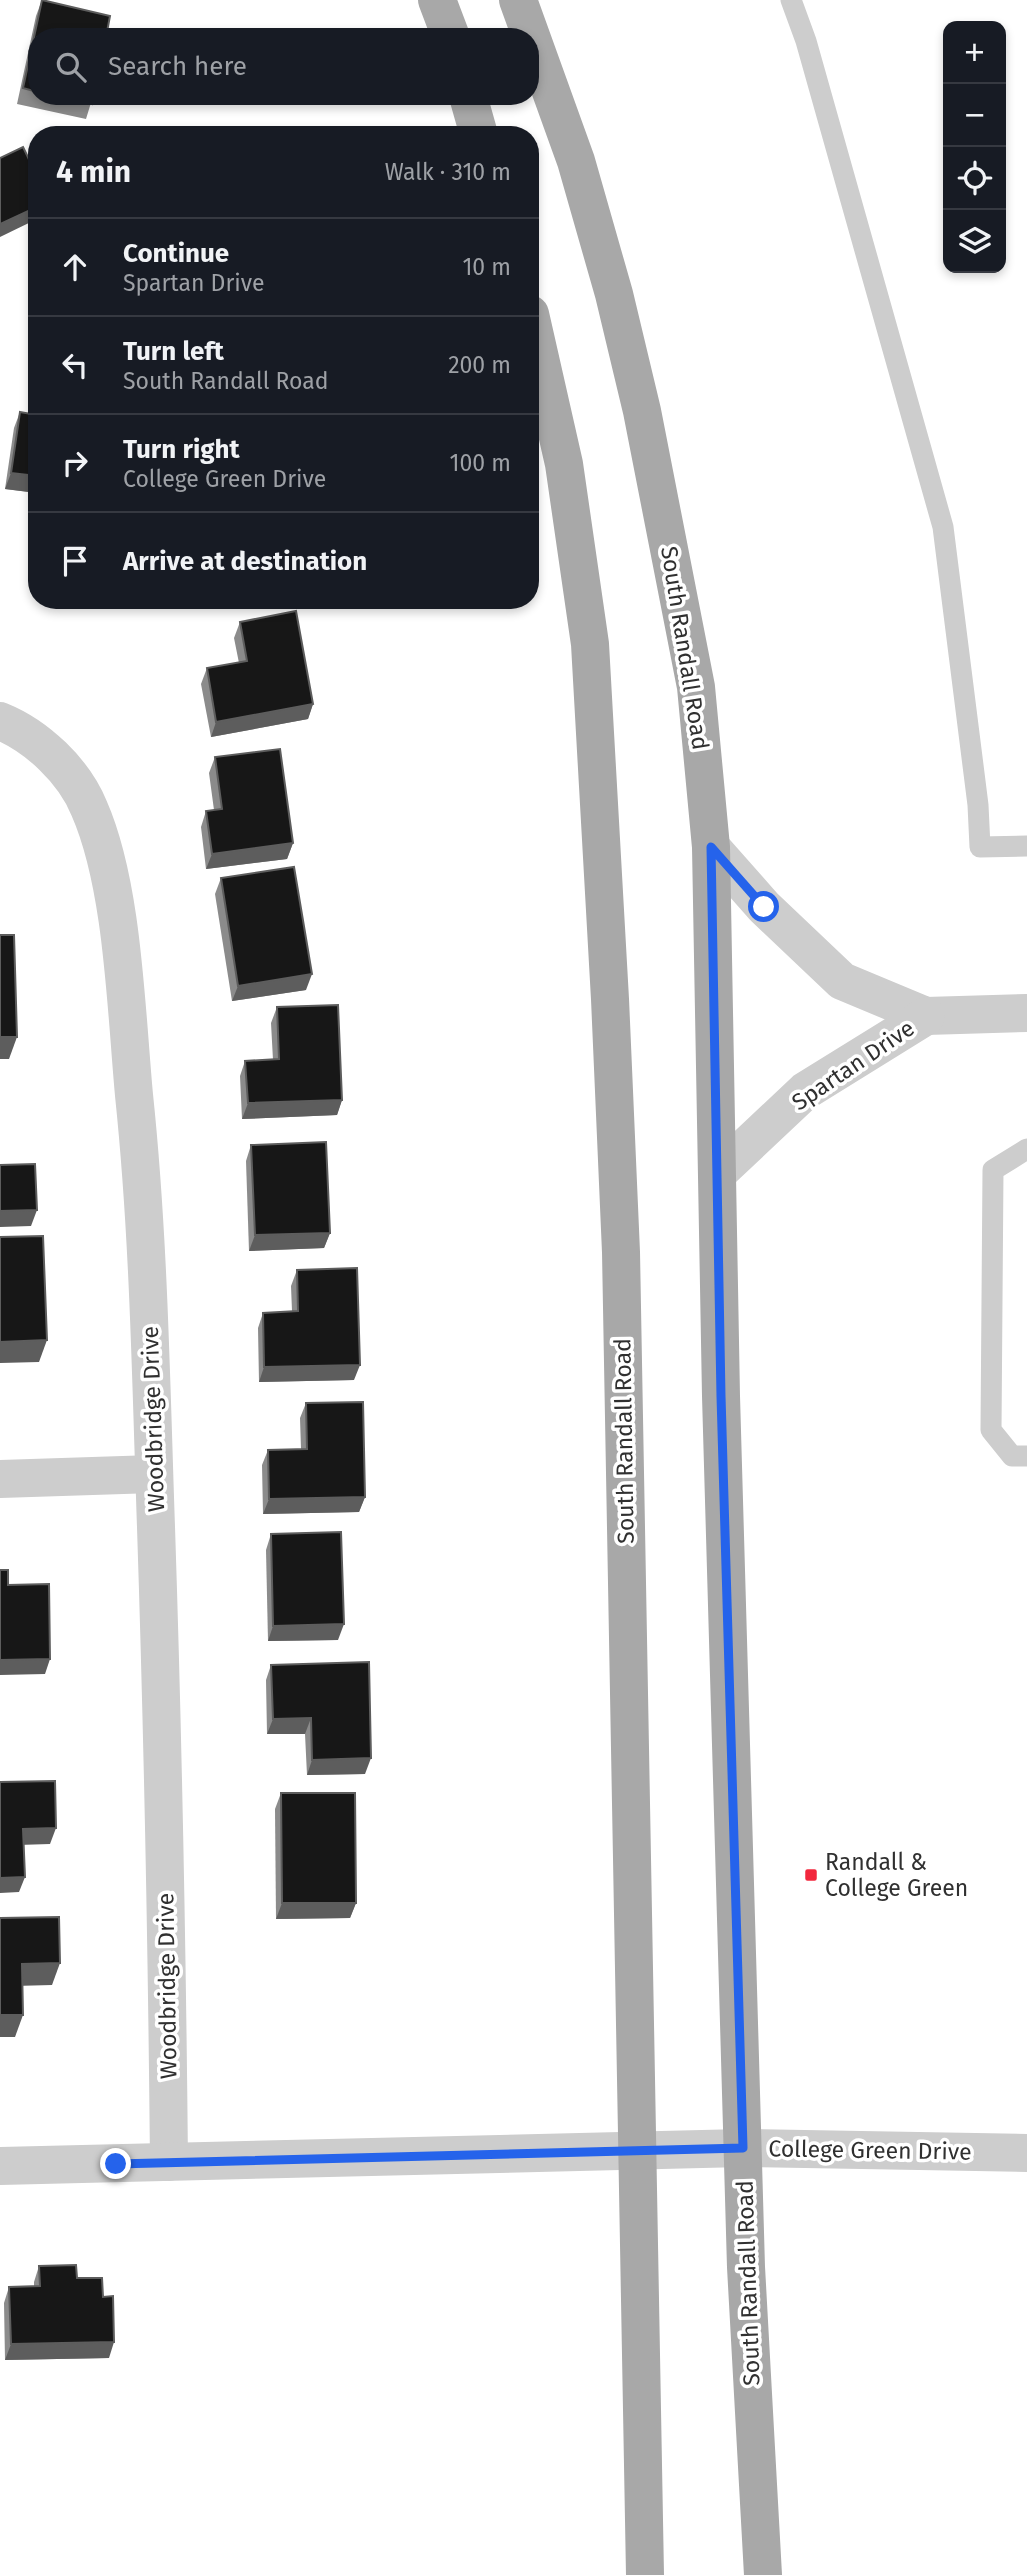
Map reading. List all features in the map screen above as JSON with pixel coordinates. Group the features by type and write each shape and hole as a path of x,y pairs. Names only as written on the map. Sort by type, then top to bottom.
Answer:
{"main road":[{"path":"438,0 447,28"},
{"name":"South Randall Road","path":"518,0 528,28"},
{"name":"South Randall Road","path":"539,58 576,161 614,295 642,411 696,687 711,847 721,1396 746,2267 763,2575"},
{"path":"471,105 476,126"},
{"name":"South Randall Road","path":"539,354 564,464 590,644 621,1252 645,2575"}],"street":[{"name":"Woodbridge Drive","path":"0,721 54,758 83,794 98,832 107,867 122,968 140,1154 153,1370 169,2162"},
{"name":"Spartan Drive","path":"711,847 764,907 842,981 926,1016 1027,1013"},
{"name":"Spartan Drive","path":"719,1172 805,1091 926,1016"},
{"path":"0,1479 154,1474"},
{"name":"College Green Drive","path":"0,2166 743,2148 1027,2153"}],"lane":[{"path":"791,0 808,50 943,527 978,805 980,847 1027,846"},
{"path":"1027,1149 993,1170 991,1252 991,1430 1012,1456 1027,1455"}],"building":[{"path":"42,0 110,16 108,28 36,28"},
{"path":"28,65 28,89 23,88"},
{"path":"23,147 28,157 28,211 0,224 0,158"},
{"path":"20,412 28,413 28,475 11,473"},
{"path":"296,611 313,704 216,722 207,668 247,661 240,622"},
{"path":"280,749 293,843 212,854 206,811 222,809 215,757"},
{"path":"294,867 312,974 238,986 221,878"},
{"path":"0,935 14,935 17,1037 0,1037"},
{"path":"338,1005 342,1100 248,1103 245,1061 279,1059 277,1007"},
{"path":"326,1142 330,1233 255,1235 251,1145"},
{"path":"35,1164 37,1210 0,1211 0,1165"},
{"path":"43,1236 47,1340 0,1342 0,1237"},
{"path":"357,1268 360,1365 264,1367 263,1313 298,1311 297,1270"},
{"path":"363,1402 365,1497 269,1499 268,1450 307,1449 306,1403"},
{"path":"341,1532 344,1624 273,1626 271,1534"},
{"path":"0,1570 8,1570 8,1585 49,1584 50,1659 0,1660"},
{"path":"369,1662 371,1758 312,1760 311,1718 273,1719 271,1665"},
{"path":"55,1781 56,1828 23,1829 25,1877 0,1878 0,1782"},
{"path":"281,1793 355,1793 356,1903 282,1903"},
{"path":"59,1917 60,1963 22,1964 23,2015 0,2015 0,1918"},
{"path":"76,2265 77,2278 102,2278 103,2297 113,2296 114,2342 11,2344 9,2287 40,2286 39,2266"}],"place":[{"name":"Randall & College Green","path":"811,1875"}],"route":[{"path":"116,2164 743,2148 721,1396 711,847 764,907"}]}
